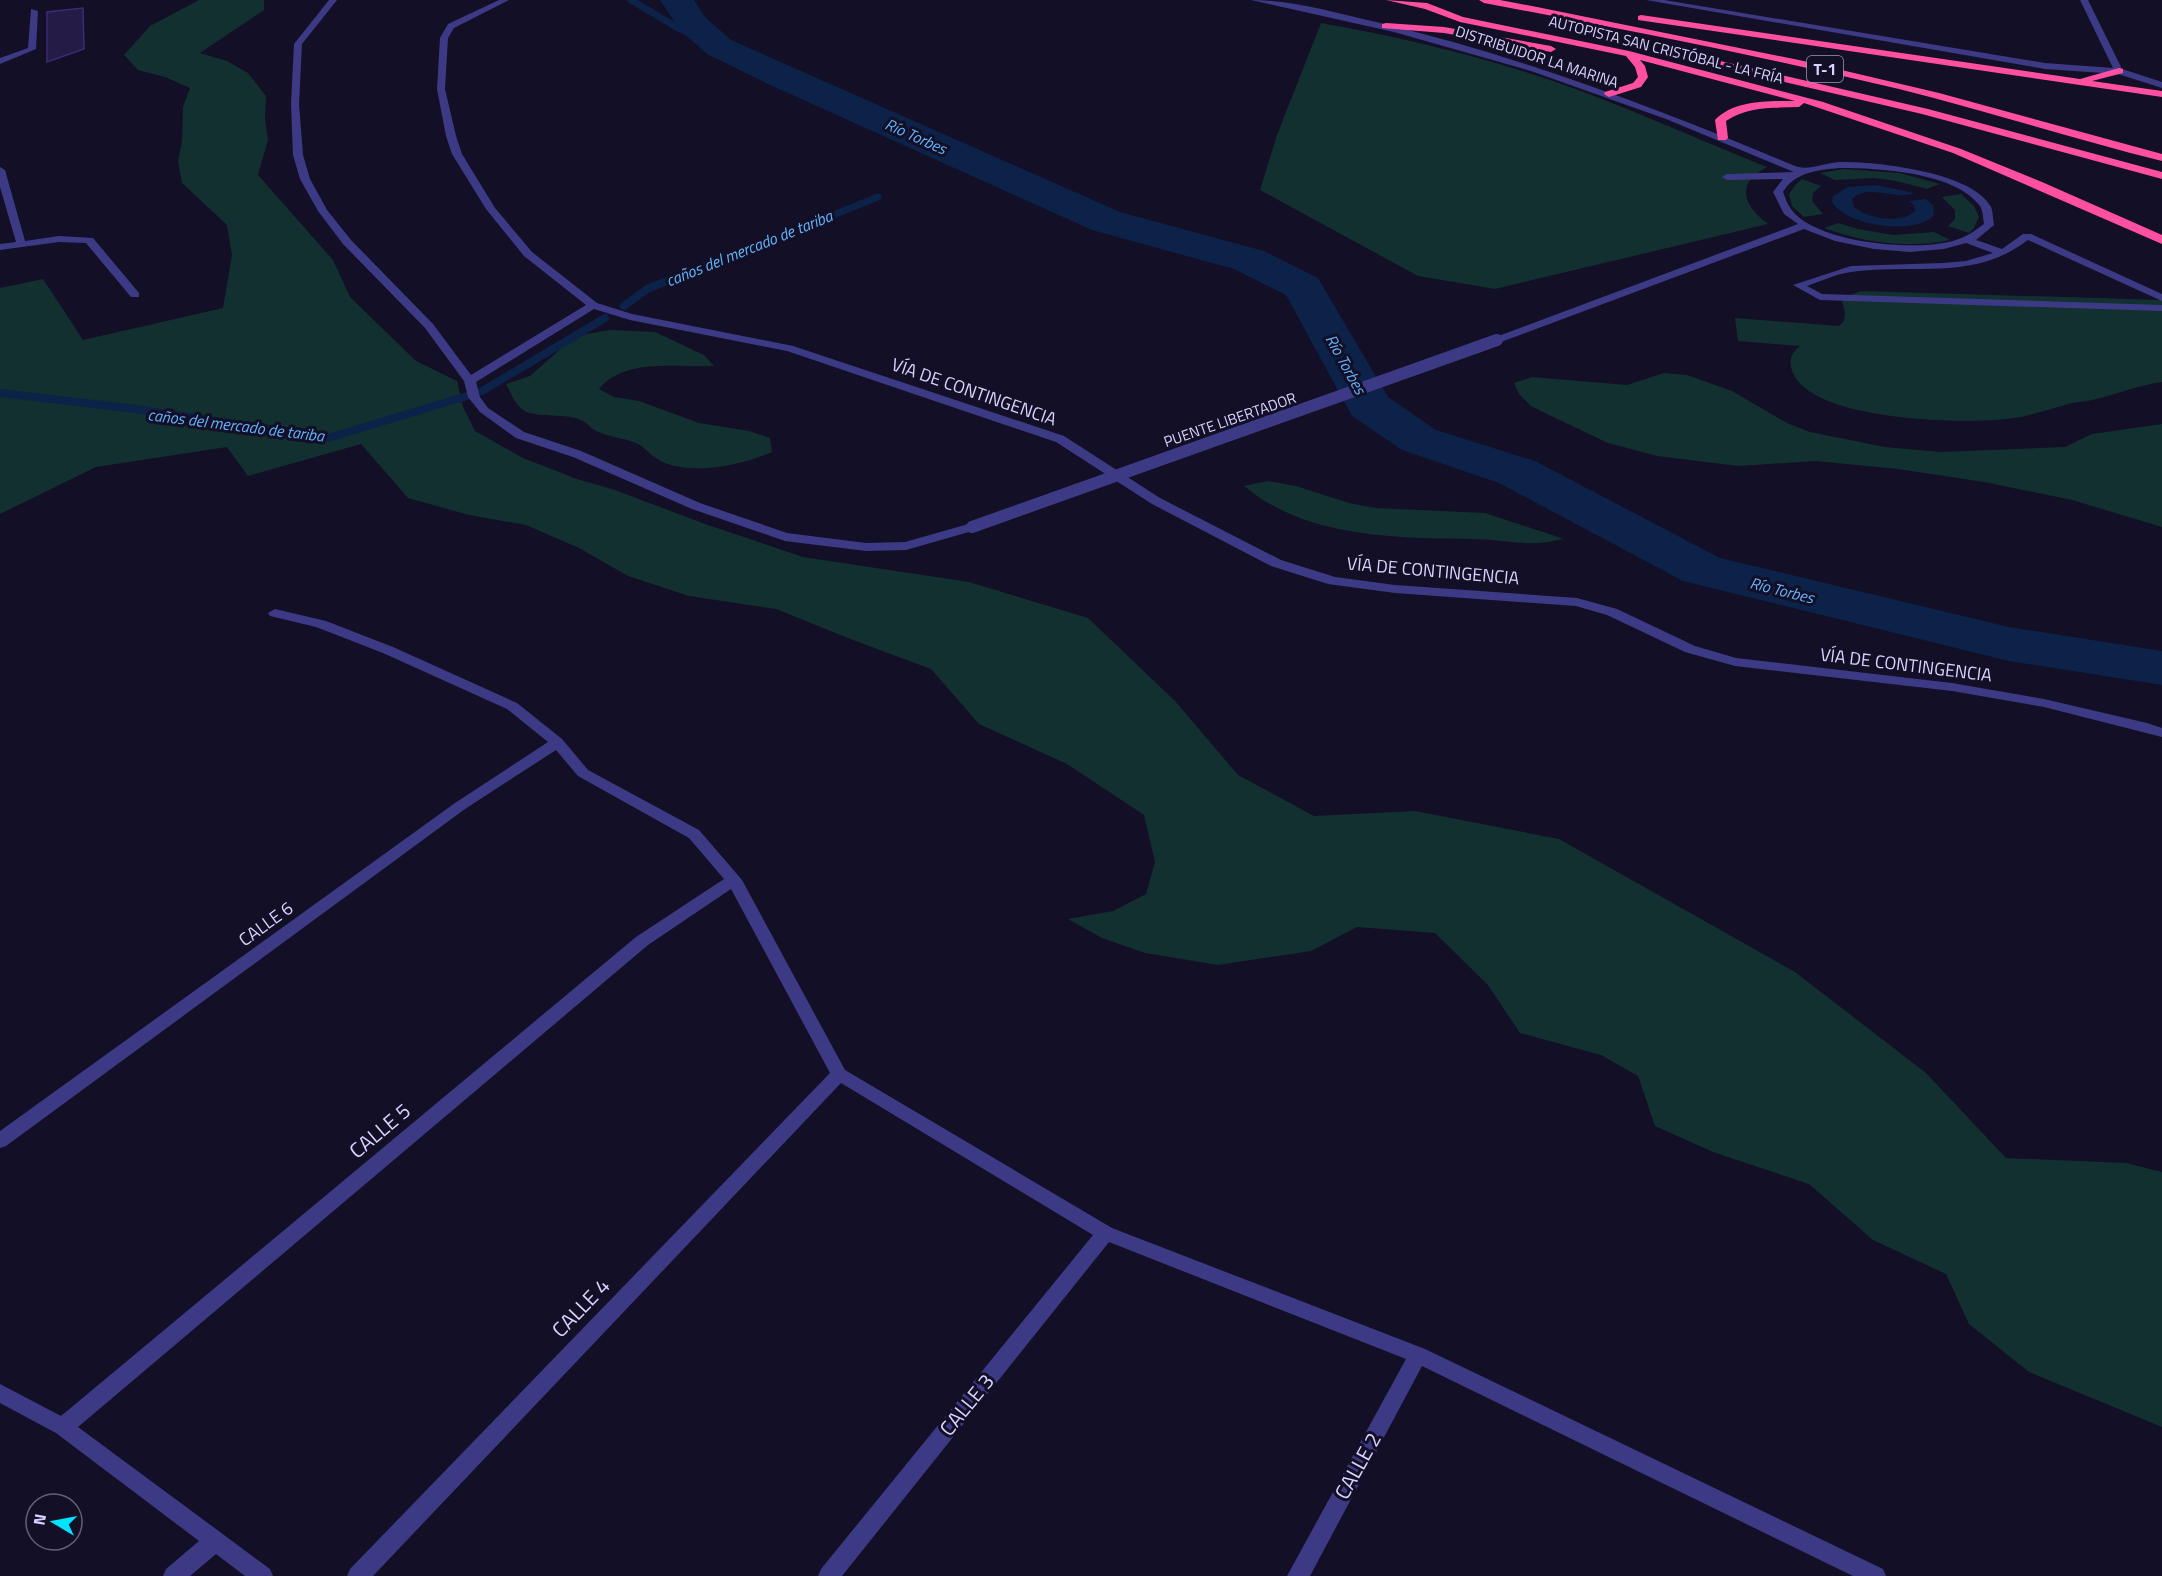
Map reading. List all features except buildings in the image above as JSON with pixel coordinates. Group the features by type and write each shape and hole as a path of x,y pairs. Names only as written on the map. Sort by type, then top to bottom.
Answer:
{"highway":[{"name":"AUTOPISTA SAN CRISTÓBAL - LA FRÍA","path":"1391,0 1427,6 1460,19 1629,54 1819,104 1957,151 2038,184 2162,240"},
{"name":"AUTOPISTA SAN CRISTÓBAL - LA FRÍA","path":"1484,0 1728,47 1904,87 2162,159"},
{"path":"1427,6 1527,23 1788,79 1924,111 2162,176"},
{"path":"1520,7 1585,10 2162,94"},
{"path":"1386,26 1444,30 1637,63 1677,67"},
{"path":"1609,94 1637,85 1643,77 1637,63 1629,54"},
{"path":"2075,81 2118,70"},
{"path":"1722,138 1720,120 1733,110 1758,106 1819,104"}],"street":[{"name":"PUENTE LIBERTADOR","path":"333,0 298,44 295,85 298,155 304,179 323,211 347,242 429,326 470,381 474,397 484,410 520,435 577,454 696,506 785,537 866,547 906,546 972,527 1389,380 1805,225"},
{"name":"VÍA DE CONTINGENCIA","path":"505,0 451,26 444,38 441,89 451,136 457,154 498,218 528,254 593,305 630,317 789,348 1060,439 1156,501 1276,563 1333,580 1395,589 1577,602 1612,612 1690,649 1735,662 1952,687 2044,703 2142,726 2162,733"},
{"name":"DISTRIBUIDOR LA MARINA","path":"1255,0 1386,26 1506,60 1609,94 1722,138 1797,174"},
{"path":"1650,0 2045,66 2118,70 2162,85"},
{"path":"2084,0 2118,70"},
{"path":"0,61 32,49 34,11"},
{"path":"1727,177 1797,174 1839,165 1870,165 1910,170 1946,181 1970,192 1989,212 1989,225 1985,231 1970,241 1945,247 1897,249 1846,240 1805,225 1787,212 1779,198 1781,186 1797,174"},
{"path":"0,170 21,243"},
{"path":"2162,298 2027,236 2014,249 1967,265 1850,269 1798,285 1820,297 2162,308"},
{"path":"0,247 59,239 89,240 135,295"},
{"path":"1970,241 2003,253"},
{"path":"470,381 593,305"},
{"path":"275,613 340,631 512,706 556,742 583,773 694,834 734,880 839,1074 1105,1233 1418,1355 1875,1576"},
{"name":"CALLE 6","path":"0,1141 460,806 556,742"},
{"name":"CALLE 5","path":"63,1427 642,941 734,880"},
{"name":"CALLE 4","path":"358,1576 839,1074"},
{"name":"CALLE 3","path":"829,1576 1105,1233"},
{"name":"CALLE 2","path":"1298,1576 1418,1355"},
{"path":"0,1393 63,1427 262,1576"},
{"path":"174,1576 215,1540"}],"green space":[{"path":"199,0 264,0 264,10 200,53 227,61 248,73 266,96 265,119 268,140 258,175 333,260 350,297 416,361 457,381 463,407 475,431 523,458 577,479 615,490 705,524 803,557 969,582 1088,618 1175,701 1238,775 1314,816 1415,811 1559,839 1795,972 1926,1073 2006,1158 2126,1163 2162,1172 2162,1427 2029,1372 1969,1324 1946,1274 1873,1240 1809,1184 1713,1152 1655,1126 1638,1076 1601,1055 1520,1033 1488,985 1435,933 1357,927 1311,951 1218,965 1145,953 1102,938 1068,919 1113,911 1146,894 1155,862 1144,815 1067,764 979,724 931,669 776,609 689,596 628,576 579,548 526,525 469,515 408,498 361,444 248,476 227,447 96,467 0,514 0,288 43,279 83,340 223,308 232,255 227,225 182,183 178,161 182,141 183,107 190,88 165,77 138,70 124,55 150,26"},
{"path":"1321,23 1448,50 1542,77 1622,107 1767,167 1750,181 1746,188 1746,195 1753,210 1768,224 1495,289 1418,276 1260,190 1277,135"},
{"path":"1844,169 1900,173 1940,184 1927,189 1874,178 1835,180 1820,173"},
{"path":"1802,179 1821,186 1813,193 1812,201 1823,214 1804,217 1792,206 1789,194"},
{"path":"1961,194 1974,206 1979,217 1969,233 1948,226 1955,219 1955,210 1942,197"},
{"path":"1838,223 1893,235 1934,232 1950,240 1918,244 1887,243 1824,228"},
{"path":"1861,291 2162,300 2162,382 2007,419 1927,420 1862,411 1833,403 1810,392 1795,377 1791,368 1791,360 1800,346 1738,341 1735,318 1839,326 1844,321 1845,312 1842,302 1847,296"},
{"path":"610,330 655,332 704,355 714,366 637,368 610,379 599,389 614,397 639,401 699,423 749,431 770,438 772,452 747,461 719,467 677,467 661,461 636,443 596,431 581,420 573,417 529,413 517,404 506,384 530,376 567,343 586,334"},
{"path":"1664,373 1687,375 1732,391 1787,423 1810,432 1885,447 1940,452 2065,447 2092,434 2162,424 2162,527 2072,500 1984,482 1898,469 1816,461 1738,466 1657,456 1608,443 1531,406 1519,394 1514,383 1532,377 1627,385"},
{"path":"1268,481 1296,486 1349,503 1376,508 1485,513 1564,539 1529,543 1481,539 1413,538 1353,532 1295,516 1268,503 1244,486"}],"water":[{"path":"1876,185 1914,193 1898,195 1866,192 1852,199 1854,207 1875,217 1893,219 1915,211 1914,205 1909,201 1925,199 1933,205 1934,215 1912,225 1881,225 1851,217 1839,210 1832,202 1833,196 1848,187"}],"waterway":[{"path":"631,0 678,28 719,47"},
{"name":"Río Torbes","path":"677,0 693,24 719,47 781,76 1106,221 1249,260 1303,287 1369,406 1419,440 1517,472 1702,570 2009,644 2162,668"},
{"name":"caños del mercado de tariba","path":"718,261 878,197"},
{"name":"caños del mercado de tariba","path":"624,306 647,289 721,259"},
{"name":"caños del mercado de tariba","path":"482,391 605,318"},
{"name":"caños del mercado de tariba","path":"0,393 136,409 328,438 467,396"}]}
